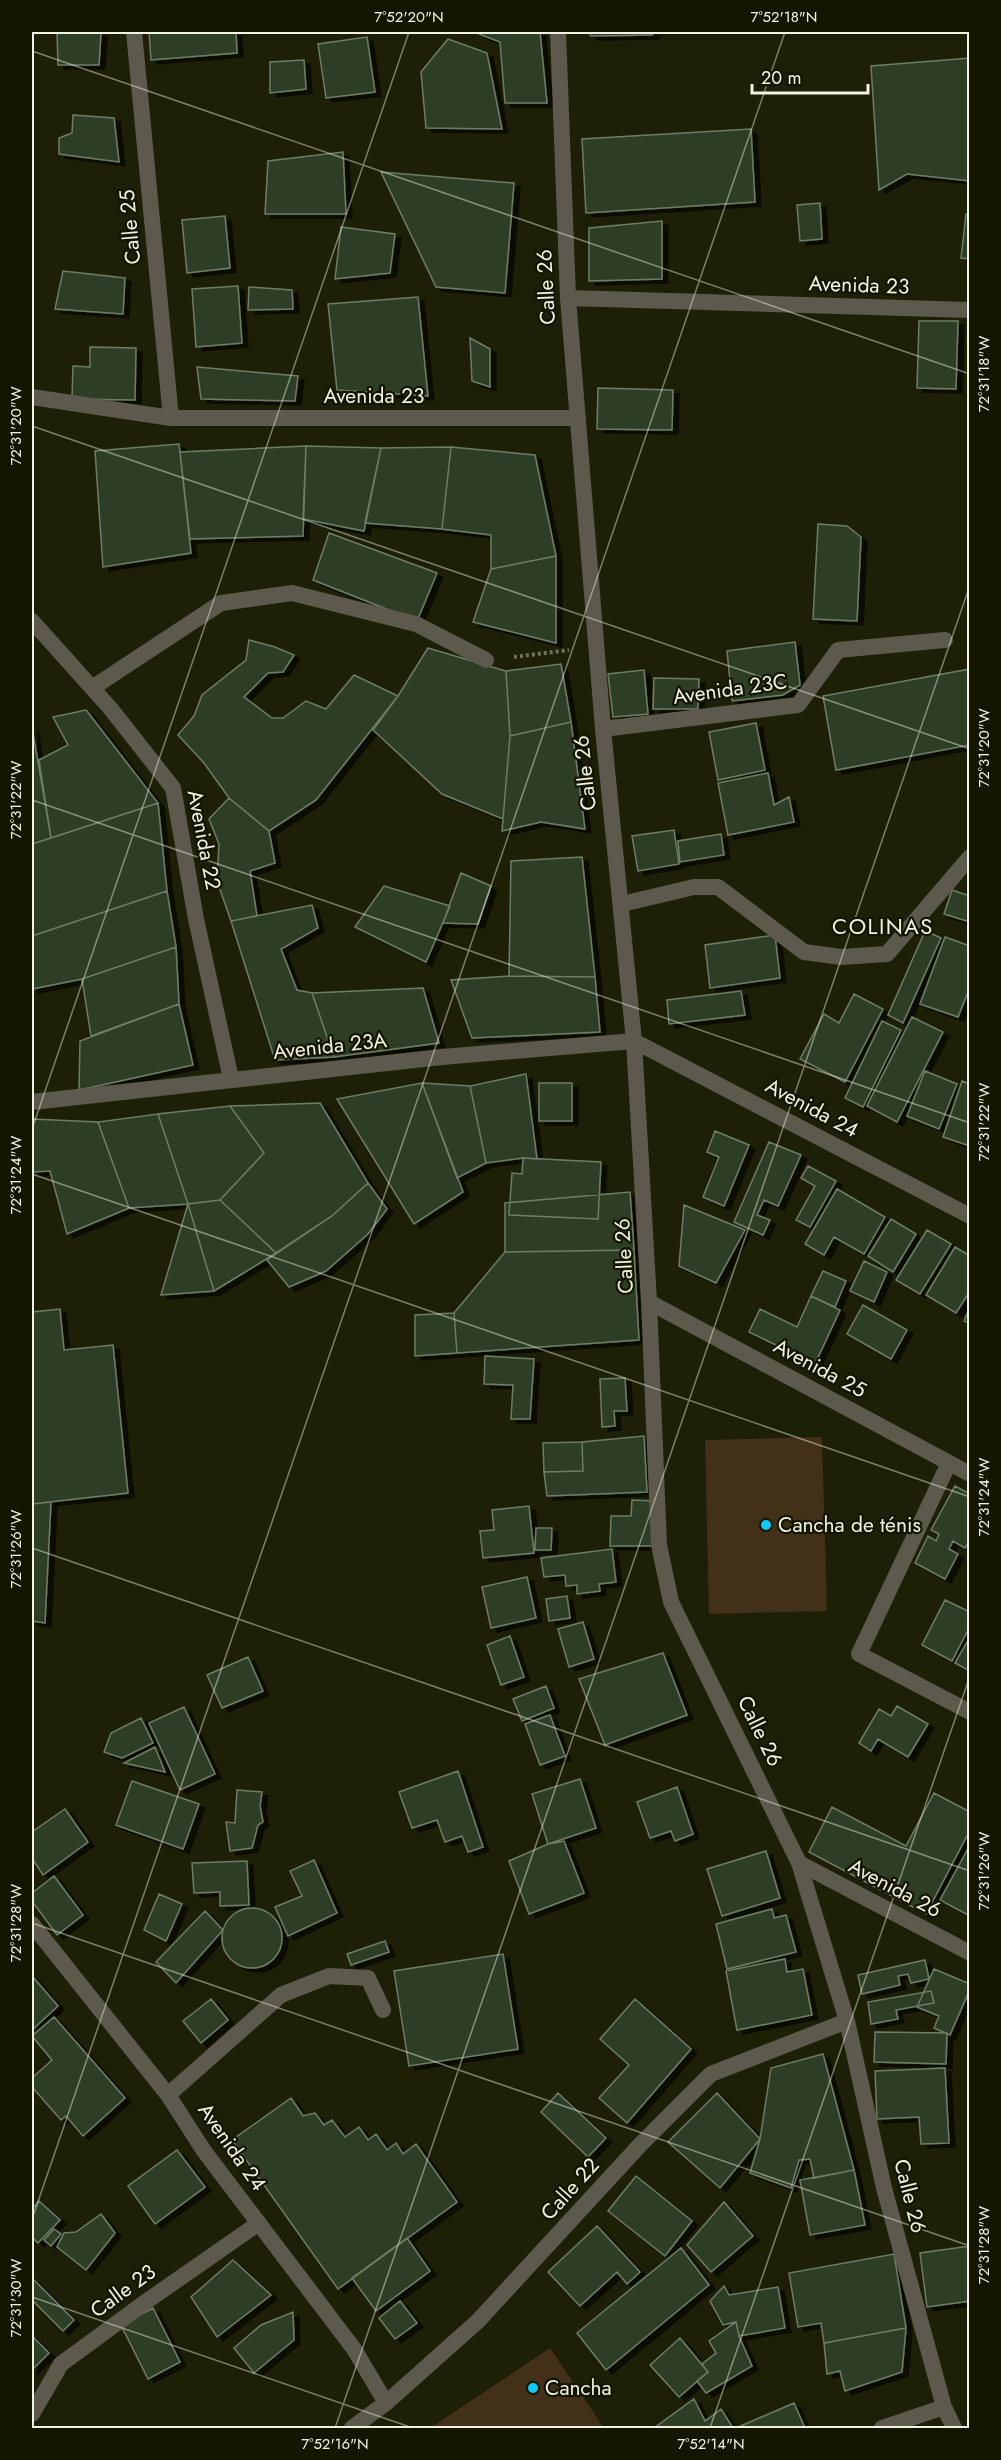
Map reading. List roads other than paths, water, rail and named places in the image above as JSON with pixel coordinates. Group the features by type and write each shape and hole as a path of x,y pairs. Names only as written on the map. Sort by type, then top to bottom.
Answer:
{"street":[{"name":"Calle 25","path":"134,32 171,418"},
{"name":"Calle 26","path":"558,32 568,298 603,729 634,1041 649,1302 659,1545 671,1602 799,1863 847,2021 884,2188 944,2407 954,2428"},
{"name":"Avenida 23","path":"568,298 969,310"},
{"path":"32,396 171,418"},
{"name":"Avenida 23","path":"171,418 578,418"},
{"path":"92,688 221,603 292,593 416,624 486,660"},
{"name":"Avenida 22","path":"32,621 92,688 173,788 196,920 231,1079"},
{"name":"Avenida 23C","path":"603,729 798,705 838,650 945,640"},
{"path":"622,904 694,887 718,887 804,952 841,957 887,954 969,857"},
{"name":"Avenida 23A","path":"32,1102 231,1079 634,1041"},
{"name":"Avenida 24","path":"634,1041 969,1216"},
{"name":"Avenida 25","path":"649,1302 969,1474"},
{"path":"949,1463 859,1654 969,1712"},
{"name":"Avenida 26","path":"799,1863 969,1953"},
{"name":"Avenida 24","path":"32,1924 168,2095 204,2151 354,2349 386,2403"},
{"path":"168,2095 281,1995 329,1976 368,1978 382,2010"},
{"name":"Calle 22","path":"359,2425 478,2321 640,2145 711,2074 847,2021"},
{"name":"Calle 23","path":"32,2414 61,2364 259,2223"},
{"path":"882,2428 944,2407"}],"place":[{"name":"Cancha de ténis","path":"766,1525"},
{"name":"Cancha","path":"533,2388"}],"district":[{"name":"COLINAS","path":"883,926"}]}
